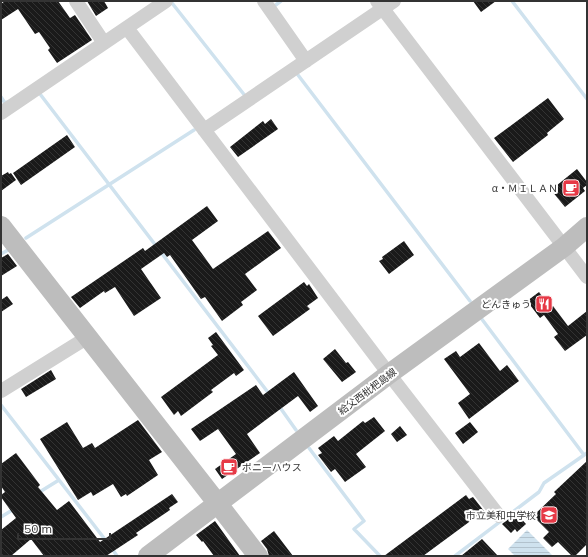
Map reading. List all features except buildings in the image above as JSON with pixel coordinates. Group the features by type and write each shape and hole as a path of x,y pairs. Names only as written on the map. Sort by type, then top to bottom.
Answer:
{"main road":[{"path":"1,226 258,556"},
{"name":"給父西枇杷島線","path":"148,556 389,374 587,228"}],"street":[{"path":"76,1 104,43"},
{"path":"1,113 166,1"},
{"path":"264,1 306,61"},
{"path":"204,130 306,61 380,5 394,1"},
{"path":"380,5 587,277"},
{"path":"127,28 389,374 499,516"},
{"path":"1,391 88,337"}],"water":[{"path":"527,530 553,556 515,556 508,549"}],"waterway":[{"path":"273,7 281,1"},
{"path":"512,1 587,99"},
{"path":"172,3 246,97"},
{"path":"298,75 470,301"},
{"path":"40,94 270,395"},
{"path":"1,97 5,103 7,102"},
{"path":"26,238 194,130"},
{"path":"1,254 8,250"},
{"path":"481,318 584,455"},
{"path":"1,405 107,542"},
{"path":"279,406 296,430"},
{"path":"309,448 364,521 354,529 380,556"},
{"path":"455,556 539,492 544,483 587,453"},
{"path":"38,493 59,480"},
{"path":"1,517 14,509"},
{"path":"111,547 117,556"}],"place":[{"name":"α・ＭＩＬＡＮ","path":"571,188"},
{"name":"どんきゅう","path":"544,304"},
{"name":"ポニーハウス","path":"229,467"},
{"name":"市立美和中学校","path":"549,515"}]}
